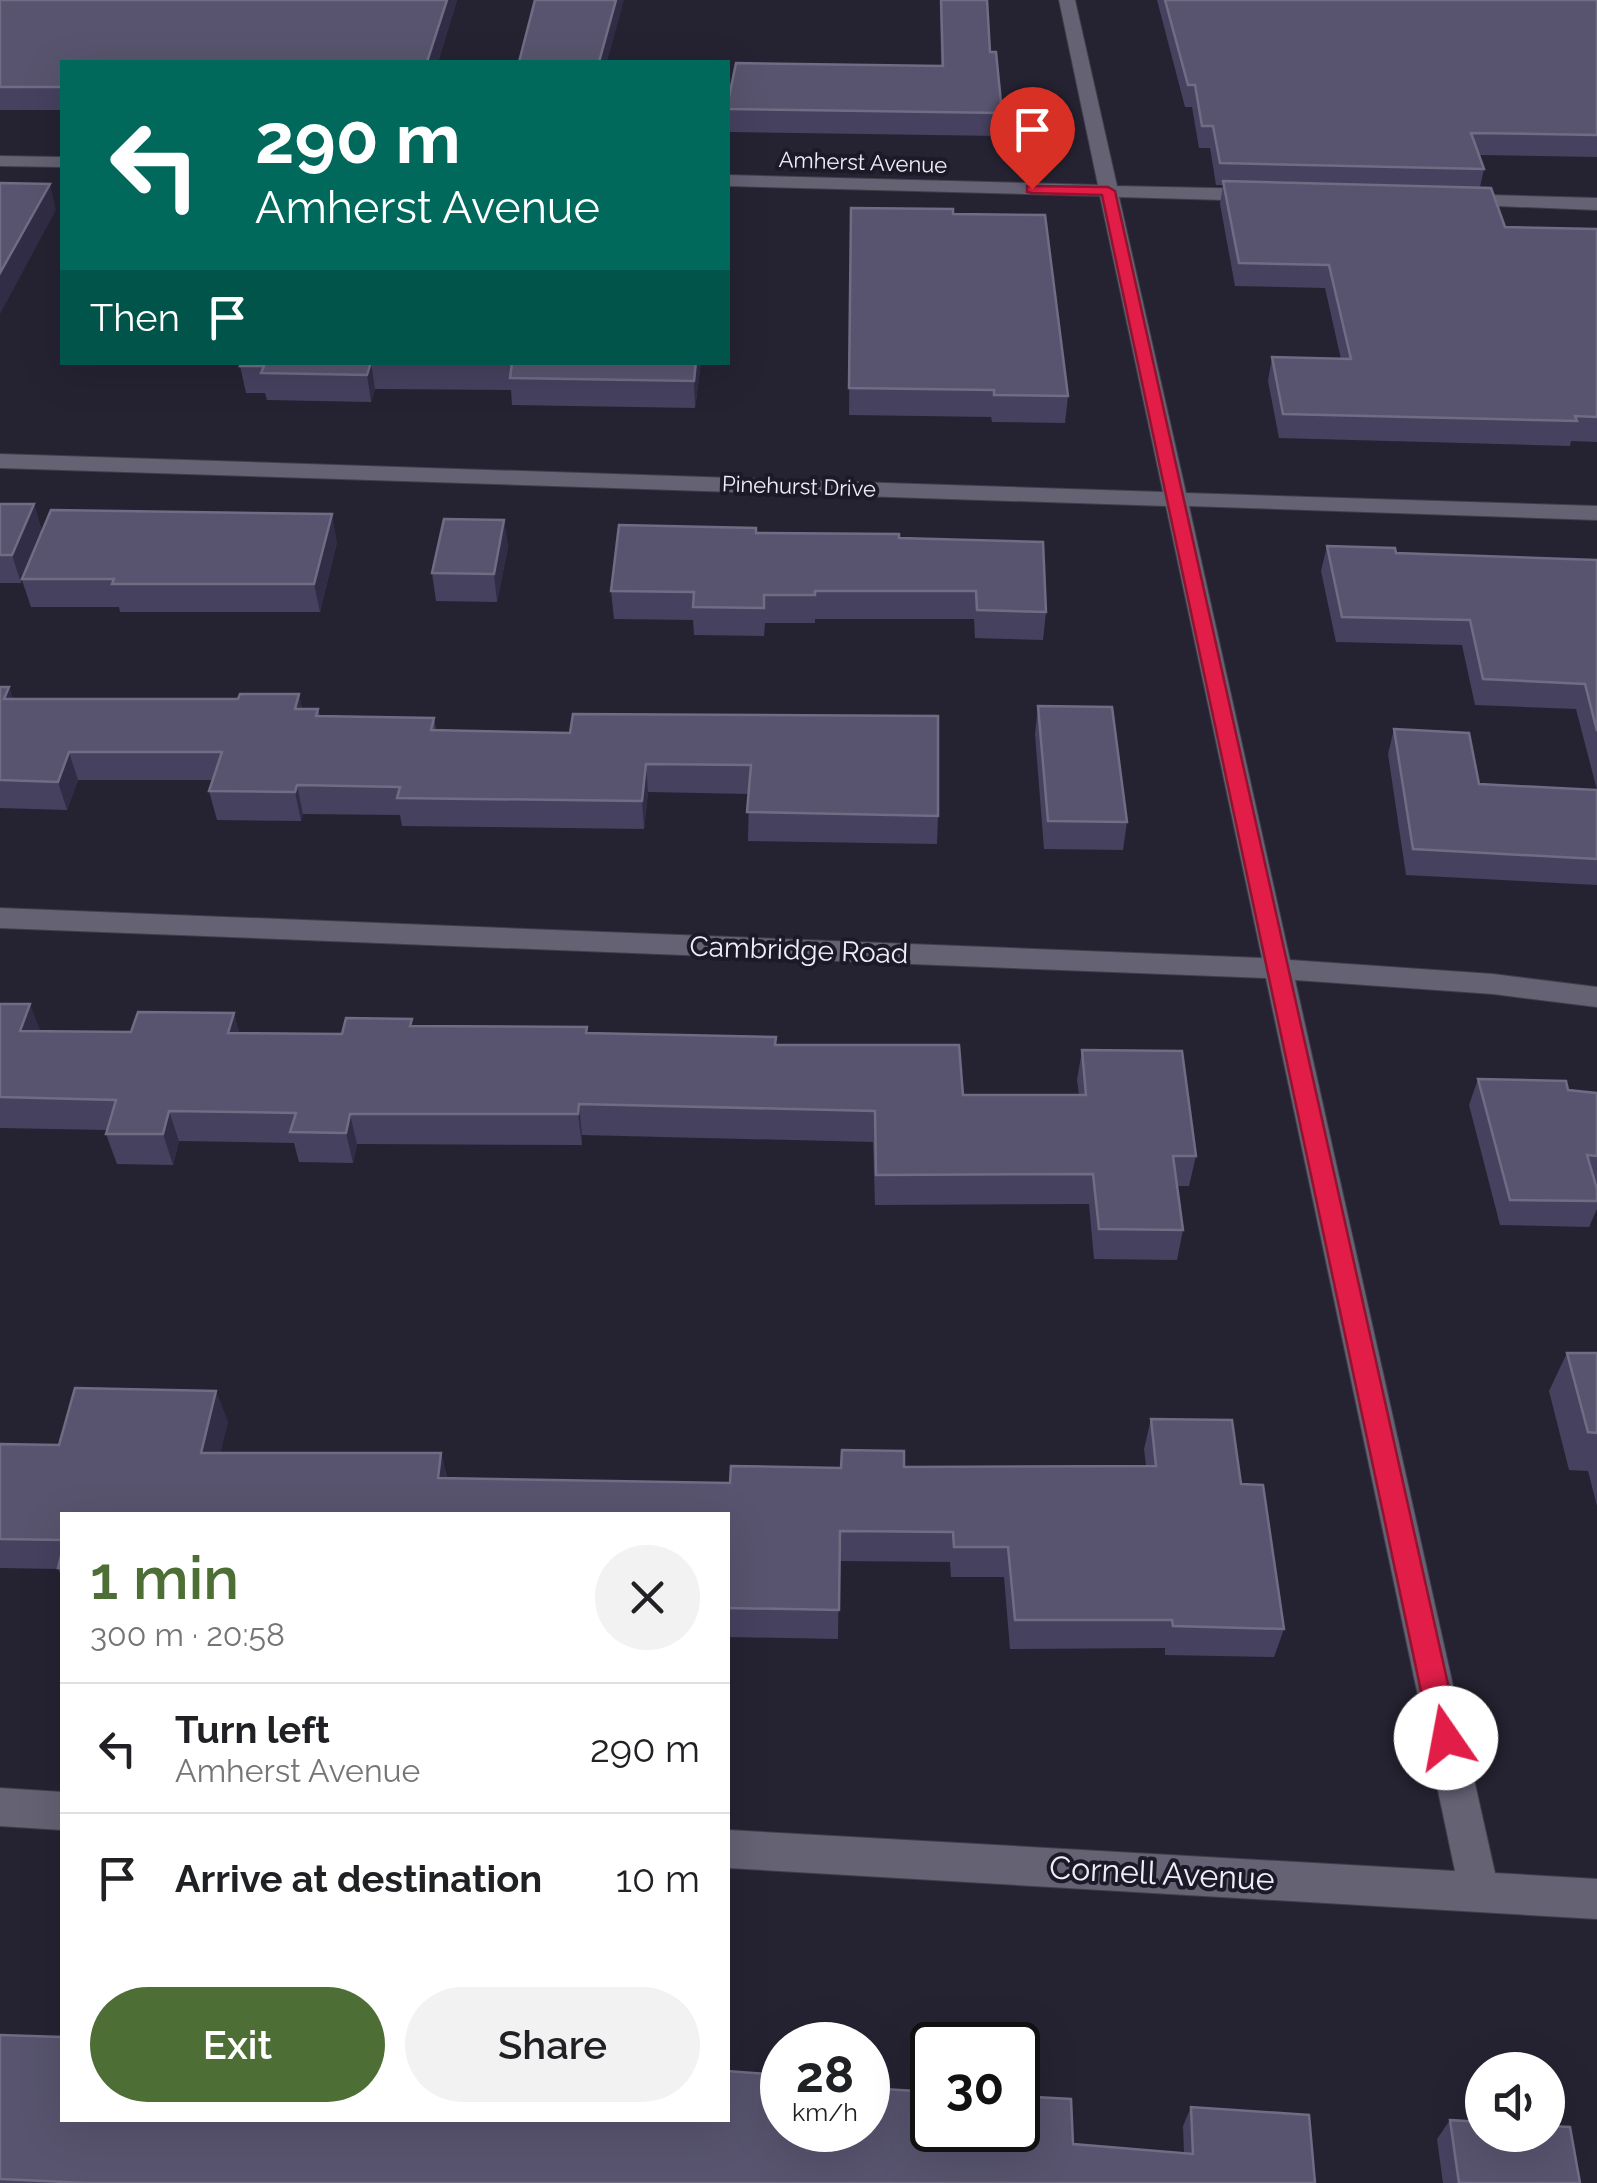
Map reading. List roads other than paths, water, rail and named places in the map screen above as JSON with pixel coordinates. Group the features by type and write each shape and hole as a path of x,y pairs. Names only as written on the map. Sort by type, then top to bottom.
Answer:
{"street":[{"path":"1067,0 1479,1891"},
{"path":"0,160 60,162"},
{"name":"Amherst Avenue","path":"730,180 1284,196"},
{"path":"1440,200 1597,204"},
{"name":"Pinehurst Drive","path":"0,460 1597,513"},
{"name":"Cambridge Road","path":"0,918 1279,970 1493,984 1597,996"},
{"path":"0,1808 60,1811"},
{"name":"Cornell Avenue","path":"730,1848 1597,1899"}]}
